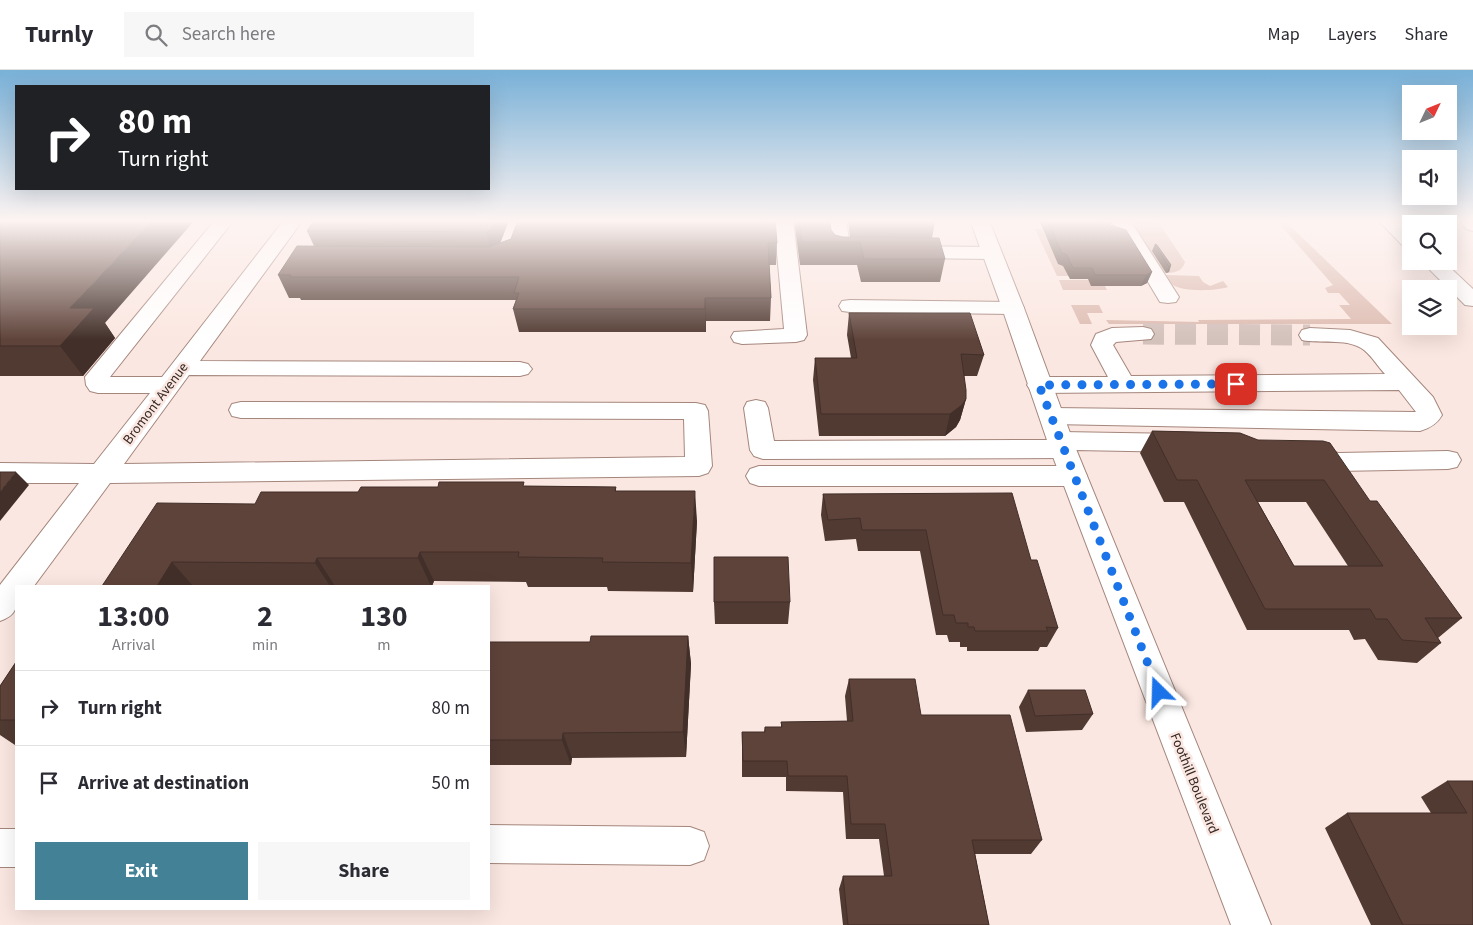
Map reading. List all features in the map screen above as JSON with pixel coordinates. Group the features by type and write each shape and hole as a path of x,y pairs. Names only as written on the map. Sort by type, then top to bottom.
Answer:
{"main road":[{"path":"192,260 97,377 98,385 176,377 520,370"},
{"name":"Bromont Avenue","path":"18,585 176,377 274,260"},
{"path":"742,337 796,335 788,260"},
{"name":"Foothill Boulevard","path":"995,260 1062,446 1251,925"},
{"path":"1145,260 1168,297"},
{"path":"1441,270 1473,300"},
{"path":"850,306 1013,308"},
{"path":"1124,385 1102,345 1104,339 1112,334 1143,334"},
{"path":"759,476 1062,446 1420,422 1430,415 1424,403 1370,343 1350,337 1310,336"},
{"path":"1039,385 1405,382"},
{"path":"756,408 763,450 1201,443"},
{"path":"0,473 101,475 699,466 696,411 241,410"},
{"path":"1286,444 1336,462 1448,460"},
{"name":"Bromont Avenue","path":"0,608 15,588"},
{"path":"490,844 690,846"},
{"path":"0,848 15,848"}],"shaded area":[{"path":"1049,260 1057,260 1059,264 1099,276 1057,276"},
{"path":"1156,260 1184,260 1185,262 1180,270 1164,273"},
{"path":"1311,260 1325,260 1392,324 1109,324 1106,320 1199,322 1198,320 1351,319 1339,305 1350,305 1339,293 1328,293 1325,288 1333,285"},
{"path":"1166,275 1199,276 1203,282 1210,286 1223,281 1228,287 1208,290 1184,289 1173,285"},
{"path":"1059,280 1102,280 1107,290 1063,290"},
{"path":"1071,305 1099,305 1103,313 1087,313 1092,324 1080,324"}],"building":[{"path":"0,260 115,260 70,308 94,308 60,346 0,346"},
{"path":"288,260 769,260 771,298 705,298 705,309 513,309 519,293 514,293 519,277 290,277 291,275 278,275"},
{"path":"1069,260 1145,260 1152,272 1146,275 1095,275 1092,268 1073,268"},
{"path":"1165,260 1167,260 1171,265 1169,267"},
{"path":"849,313 970,313 984,355 961,354 966,390 966,399 962,405 950,414 821,414 815,358 857,358"},
{"path":"1152,431 1240,433 1258,440 1323,441 1330,443 1370,501 1377,501 1462,618 1425,618 1441,643 1402,640 1387,619 1376,619 1370,609 1265,609 1197,480 1177,480","holes":["1245,480 1324,480 1383,566 1294,566"]},
{"path":"0,472 16,472 0,492"},
{"path":"439,482 524,482 523,486 616,487 615,491 695,491 691,563 602,562 603,558 518,557 519,552 420,552 418,558 317,558 315,563 172,562 158,585 103,585 157,503 255,504 261,492 358,492 361,487 438,487"},
{"path":"1012,493 1031,560 1037,560 1058,628 1046,627 1048,631 975,631 974,627 968,627 968,623 956,623 954,615 943,615 926,530 862,530 860,518 828,520 823,494"},
{"path":"714,557 788,557 790,602 714,602"},
{"path":"591,636 688,636 683,732 563,733 562,740 490,740 490,642 590,642"},
{"path":"15,664 15,720 0,720 0,686"},
{"path":"849,679 915,679 921,715 1010,715 1042,840 972,840 989,925 848,925 843,876 892,876 885,824 851,824 847,776 788,776 787,761 743,761 742,732 765,732 765,727 782,727 781,722 853,721"},
{"path":"1028,690 1085,690 1093,714 1035,716"},
{"path":"1447,781 1473,781 1473,925 1403,925 1347,813 1467,813"}],"tunnel":[{"path":"1143,334 1310,335"}],"route":[{"path":"1159,692 1039,385 1236,384"}]}
